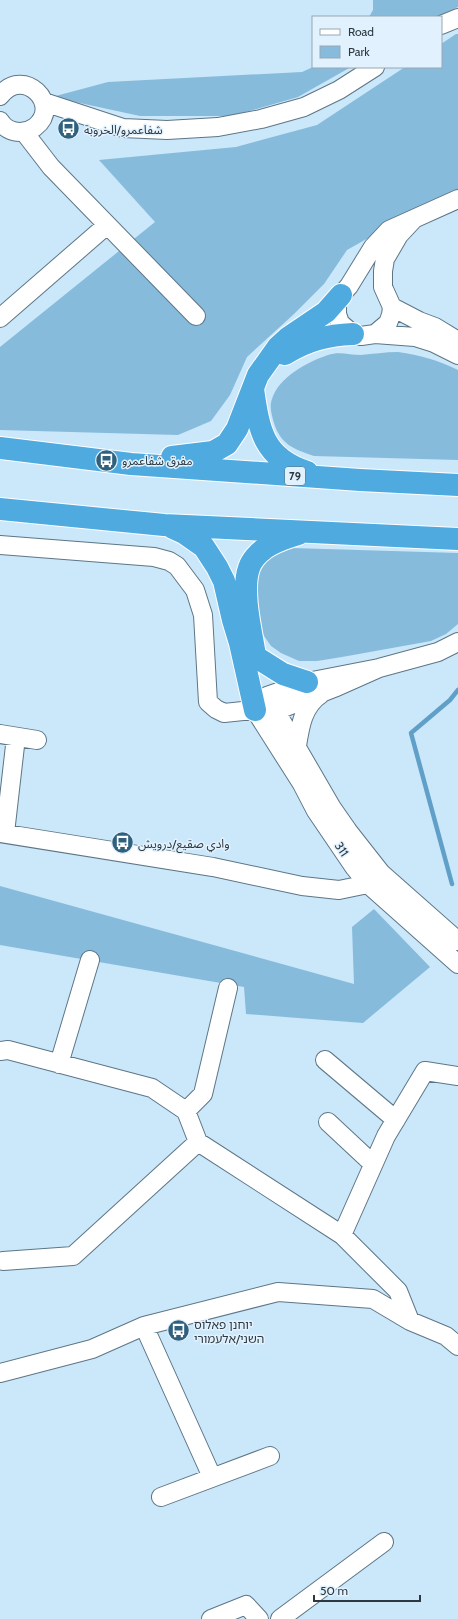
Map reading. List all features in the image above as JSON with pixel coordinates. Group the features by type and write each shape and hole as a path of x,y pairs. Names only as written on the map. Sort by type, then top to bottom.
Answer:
{"highway":[{"path":"131,464 213,452 227,444 237,429 258,375 271,359 278,347 289,337 320,318 345,291"},
{"path":"271,359 284,355 310,341 327,336 353,334"},
{"path":"253,386 262,434 273,452 283,461 292,468 312,474 360,480"},
{"name":"79","path":"0,448 131,464 360,480 458,485"},
{"path":"0,509 164,525 458,539"},
{"path":"164,525 184,533 204,546 217,567 224,581 240,643 266,706"},
{"path":"266,706 246,596 246,581 249,568 255,557 270,544 307,531"},
{"path":"256,657 283,674 316,687"}],"street":[{"path":"442,25 458,18"},
{"path":"44,102 123,128 167,130 218,127 261,119 304,107 339,90 373,68"},
{"path":"0,121 8,129 15,132 24,132 35,127 42,118 44,110 44,102 36,90 22,84 15,85 1,92"},
{"path":"24,132 51,167 196,316"},
{"path":"458,199 389,230 380,238 337,304 337,314 340,323 353,334 361,336 375,334 416,337 434,343 458,355"},
{"path":"375,334 388,323 391,315 392,307 383,287 385,259 399,235 413,220"},
{"path":"0,318 107,225"},
{"path":"345,291 362,282 370,282 383,287"},
{"path":"392,307 419,321 435,327 458,340"},
{"path":"0,545 154,557 169,561 177,566 195,590 203,615 208,702 216,709 224,713 266,706 316,687 438,652 458,642"},
{"path":"297,746 303,718 308,706 315,698 316,687"},
{"name":"311","path":"266,706 297,746 332,808 348,831 374,879 458,964"},
{"name":"311","path":"266,706 316,811 354,867 374,879 458,941"},
{"path":"37,740 8,736 2,833 213,867 302,886 339,890 374,879"},
{"path":"59,1064 90,960"},
{"path":"186,1111 203,1094 228,988"},
{"path":"0,1051 8,1050 152,1088 186,1111 198,1142 342,1235 398,1291 410,1322"},
{"path":"325,1060 396,1120"},
{"path":"342,1235 386,1136 425,1071 458,1076"},
{"path":"328,1122 373,1164"},
{"path":"3,1261 73,1256 198,1142"},
{"path":"0,1373 92,1349 144,1326 278,1292 373,1299 410,1322 454,1336"},
{"path":"144,1326 212,1477"},
{"path":"161,1497 270,1456"},
{"path":"280,1619 384,1542"},
{"path":"212,1619 246,1605 258,1619"}],"green space":[{"path":"373,0 458,0 458,7 438,16 370,16 373,10"},
{"path":"458,34 458,195 393,224 347,250 324,284 247,357 230,395 211,421 178,435 0,430 0,347 155,222 99,160 236,147 317,125 403,68 442,68 442,43"},
{"path":"312,67 349,68 298,97 232,116 140,116 52,97 108,82 302,72"},
{"path":"398,352 429,358 458,370 458,460 314,456 294,448 280,436 272,417 271,402 281,384 295,371 311,362 332,354 340,353 361,355"},
{"path":"292,548 458,553 458,624 446,634 431,641 342,657 317,661 299,661 281,653 271,646 262,633 254,589 263,561 274,554"},
{"path":"0,886 354,984 352,927 374,909 430,967 363,1023 246,1014 244,987 0,945"}],"waterway":[{"path":"452,884 411,733 450,700 458,690"}],"place":[{"name":"شفاعمرو/الخروبة","path":"69,129"},
{"name":"مفرق شفاعمرو","path":"106,460"},
{"name":"وادي صقيع/درويش","path":"123,843"},
{"name":"יוחנן פאלוס השני/אלעמורי","path":"179,1331"}]}
